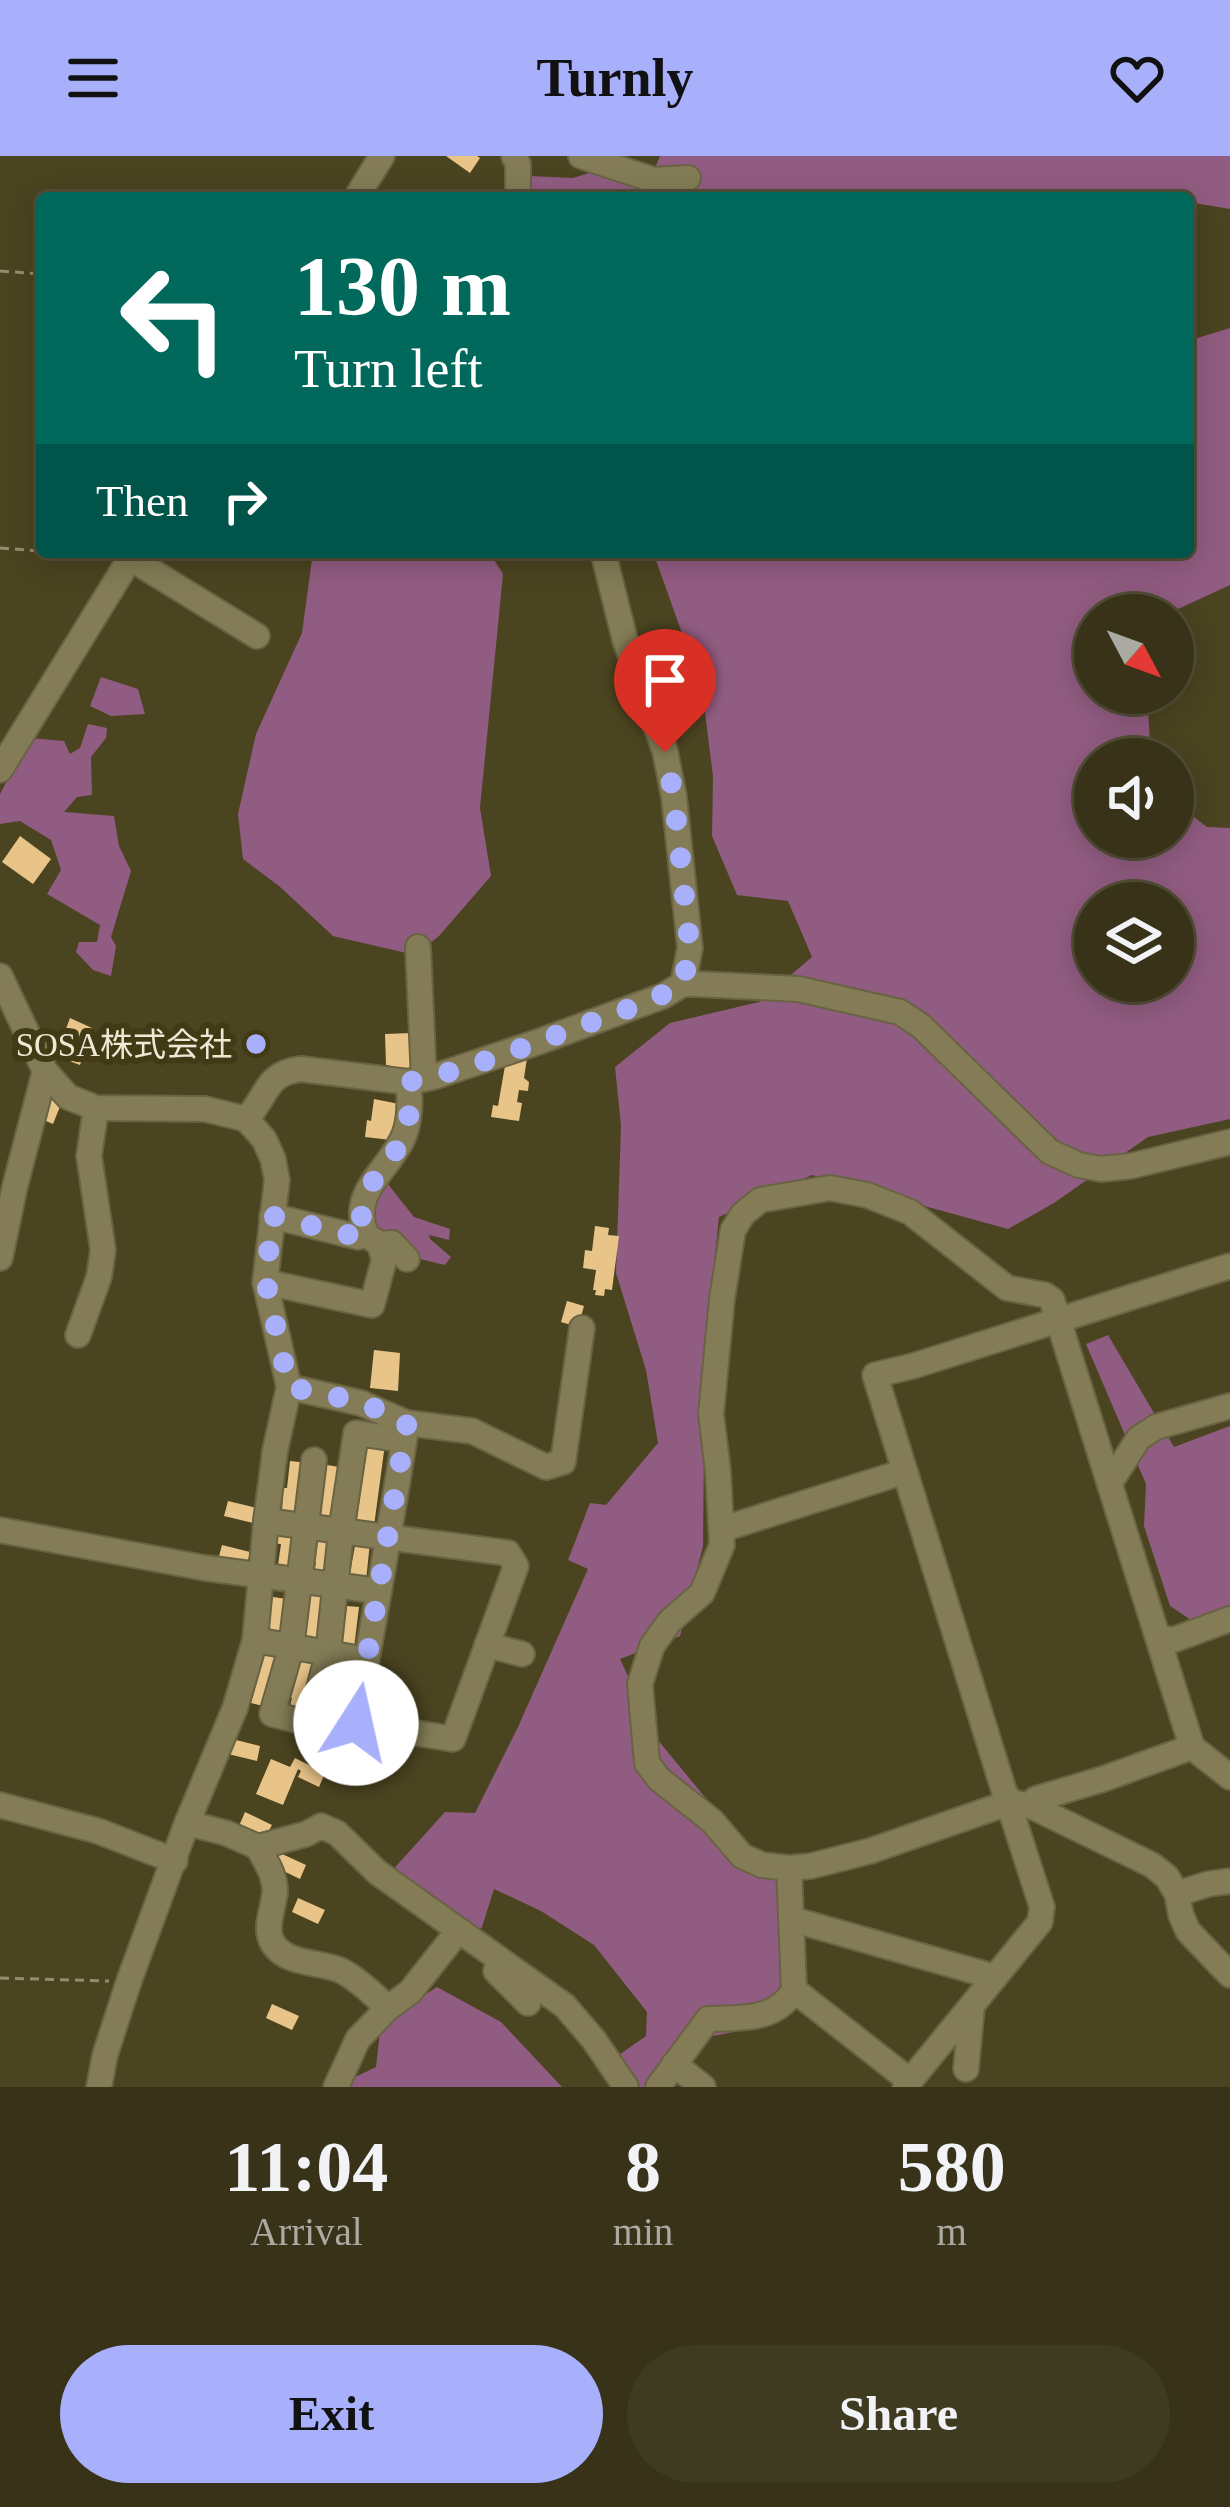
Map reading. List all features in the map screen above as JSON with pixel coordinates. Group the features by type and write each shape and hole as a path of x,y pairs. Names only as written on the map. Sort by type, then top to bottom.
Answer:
{"street":[{"path":"360,192 382,156"},
{"path":"514,156 518,192"},
{"path":"581,156 653,180 688,178"},
{"path":"0,770 130,558"},
{"path":"137,558 257,636"},
{"path":"604,558 625,640 665,752 674,797 690,948 683,984"},
{"path":"266,1282 372,1305 384,1251 360,1216 362,1201 405,1135 416,1081 418,947"},
{"path":"0,976 46,1071 68,1097 96,1108 205,1109 246,1119 264,1139 277,1180 266,1282 289,1387 275,1451 255,1640 235,1708 129,1981 99,2087"},
{"path":"246,1119 260,1105 268,1085 285,1071 416,1081 559,1034 683,984 798,988 900,1012 921,1026 1050,1152 1078,1165 1131,1166 1230,1142"},
{"path":"0,1258 8,1184 46,1071"},
{"path":"78,1335 86,1277 103,1250 89,1156 96,1108"},
{"path":"1192,1747 870,1851 789,1868 742,1856 712,1821 659,1779 647,1763 640,1684 652,1646 670,1621 702,1593 722,1545 711,1414 722,1299 733,1230 742,1214 760,1200 830,1188 867,1195 910,1212 1007,1288 1052,1300 1192,1747 1230,1777"},
{"path":"272,1216 392,1244 407,1259"},
{"path":"1230,1266 875,1375 1005,1794 1152,1865 1167,1877 1178,1894 1188,1931 1230,1975"},
{"path":"310,1724 328,1654 356,1433 472,1432 546,1467 563,1462 582,1328"},
{"path":"289,1387 361,1402 406,1431"},
{"path":"1111,1481 1138,1438 1156,1427 1230,1406"},
{"path":"551,1436 572,1415"},
{"path":"356,1723 406,1431"},
{"path":"275,1451 351,1466"},
{"path":"266,1521 306,1527 341,1532 508,1553 516,1566 453,1739 356,1723 339,1731 272,1714 291,1648 300,1579 306,1527 314,1460"},
{"path":"723,1529 903,1472"},
{"path":"0,1530 379,1592"},
{"path":"1158,1637 1173,1640 1230,1619"},
{"path":"255,1640 367,1660"},
{"path":"487,1646 522,1654"},
{"path":"794,1990 908,2084 1040,1922 1042,1907 1012,1814 1021,1804"},
{"path":"0,1805 98,1831 175,1861"},
{"path":"187,1823 258,1847 275,1888 268,1931 272,1943 304,1974 340,1970 388,2008"},
{"path":"258,1847 321,1826 337,1833 376,1872 565,2006 626,2087"},
{"path":"658,2087 708,2019 766,2014 785,2005 794,1990 789,1868"},
{"path":"1178,1894 1230,1881"},
{"path":"791,1919 995,1977"},
{"path":"465,1936 528,2003"},
{"path":"336,2087 358,2038 465,1936"},
{"path":"966,2069 972,2006"},
{"path":"674,2064 703,2087"}],"path":[{"path":"0,271 36,274"},
{"path":"0,548 36,551"},
{"path":"0,1978 129,1981"}],"shaded area":[{"path":"660,156 1230,156 1230,209 1194,203 1194,192 527,192 529,176 573,178 628,161 655,168"},
{"path":"1230,328 1230,585 1194,602 1194,594 1074,594 1074,714 1148,714 1150,738 1074,738 1074,858 1194,858 1194,817 1207,827 1230,828 1230,1119 1148,1137 1008,1229 812,1175 719,1217 705,1349 703,1546 680,1636 620,1659 657,1739 746,1847 783,1876 785,1993 742,2028 688,2037 663,2087 628,2087 616,2057 646,2036 647,2012 594,1945 541,1911 494,1889 482,1927 462,1945 389,1874 445,1812 475,1813 588,1569 568,1560 590,1503 606,1505 658,1443 646,1370 616,1273 621,1126 615,1067 670,1023 759,1002 812,957 788,901 737,895 712,836 713,776 702,689 655,558 1194,558 1194,339"},
{"path":"312,558 493,558 503,574 480,808 491,876 439,936 415,955 333,936 243,859 238,814 256,734 302,633"},
{"path":"101,677 138,689 145,714 111,716 90,706"},
{"path":"88,724 107,728 106,738 91,757 92,795 77,797 64,812 114,816 119,846 131,871 111,937 116,946 111,976 93,970 76,952 79,942 97,942 100,925 47,894 61,870 51,840 20,821 0,824 0,794 30,738 64,741 70,754 80,748"},
{"path":"387,1183 414,1217 450,1229 449,1240 429,1235 451,1257 445,1265 420,1259 407,1245 389,1240 369,1220 373,1198"},
{"path":"1108,1335 1174,1447 1230,1426 1230,1634 1217,1637 1170,1606 1144,1526 1146,1484 1086,1344"},
{"path":"437,1987 501,2022 562,2087 345,2087 345,2082 376,2067 380,2032"}],"building":[{"path":"446,156 477,156 480,158 470,173"},
{"path":"20,836 51,859 33,884 2,862"},
{"path":"70,1018 92,1028 80,1065 53,1055"},
{"path":"411,1033 417,1072 389,1073 385,1034"},
{"path":"527,1058 524,1078 529,1082 528,1091 519,1090 519,1121 491,1117 493,1105 498,1106 506,1060"},
{"path":"48,1092 61,1104 53,1124 41,1119"},
{"path":"374,1099 399,1104 391,1140 365,1137"},
{"path":"595,1226 619,1236 612,1290 605,1289 604,1296 593,1290 596,1270 583,1268 585,1250 592,1251"},
{"path":"567,1301 584,1306 578,1327 561,1322"},
{"path":"374,1350 400,1353 398,1391 370,1388"},
{"path":"368,1442 385,1444 374,1526 356,1525"},
{"path":"290,1461 308,1463 303,1518 282,1514"},
{"path":"327,1465 345,1468 338,1523 320,1521"},
{"path":"228,1501 257,1508 253,1523 224,1516"},
{"path":"301,1532 296,1574 277,1572 281,1544 270,1543 271,1533"},
{"path":"318,1535 337,1537 331,1578 314,1576 316,1562 306,1562 308,1548 317,1548"},
{"path":"356,1540 370,1542 366,1581 349,1579"},
{"path":"222,1545 250,1552 247,1566 218,1560"},
{"path":"310,1588 327,1589 320,1642 295,1639"},
{"path":"273,1597 287,1599 283,1639 266,1637"},
{"path":"347,1606 359,1607 354,1648 341,1647 338,1641"},
{"path":"266,1650 281,1654 267,1707 251,1703"},
{"path":"301,1659 320,1664 306,1719 288,1714 290,1686 294,1687"},
{"path":"336,1670 349,1674 335,1725 322,1722"},
{"path":"232,1739 260,1746 257,1761 228,1754"},
{"path":"376,1740 401,1744 396,1756 369,1746"},
{"path":"295,1758 325,1773 319,1787 298,1777 298,1769 283,1805 256,1794 271,1759 290,1767"},
{"path":"245,1812 272,1825 265,1838 239,1826"},
{"path":"280,1853 306,1865 300,1879 273,1866"},
{"path":"298,1898 325,1910 318,1924 292,1912"},
{"path":"272,2004 299,2016 292,2030 266,2018"}],"place":[{"name":"SOSA株式会社","path":"256,1044"}],"route":[{"path":"356,1723 407,1423 361,1402 289,1387 266,1282 272,1216 366,1235 360,1216 362,1201 405,1135 408,1082 538,1042 683,984 690,948 665,752"}]}
